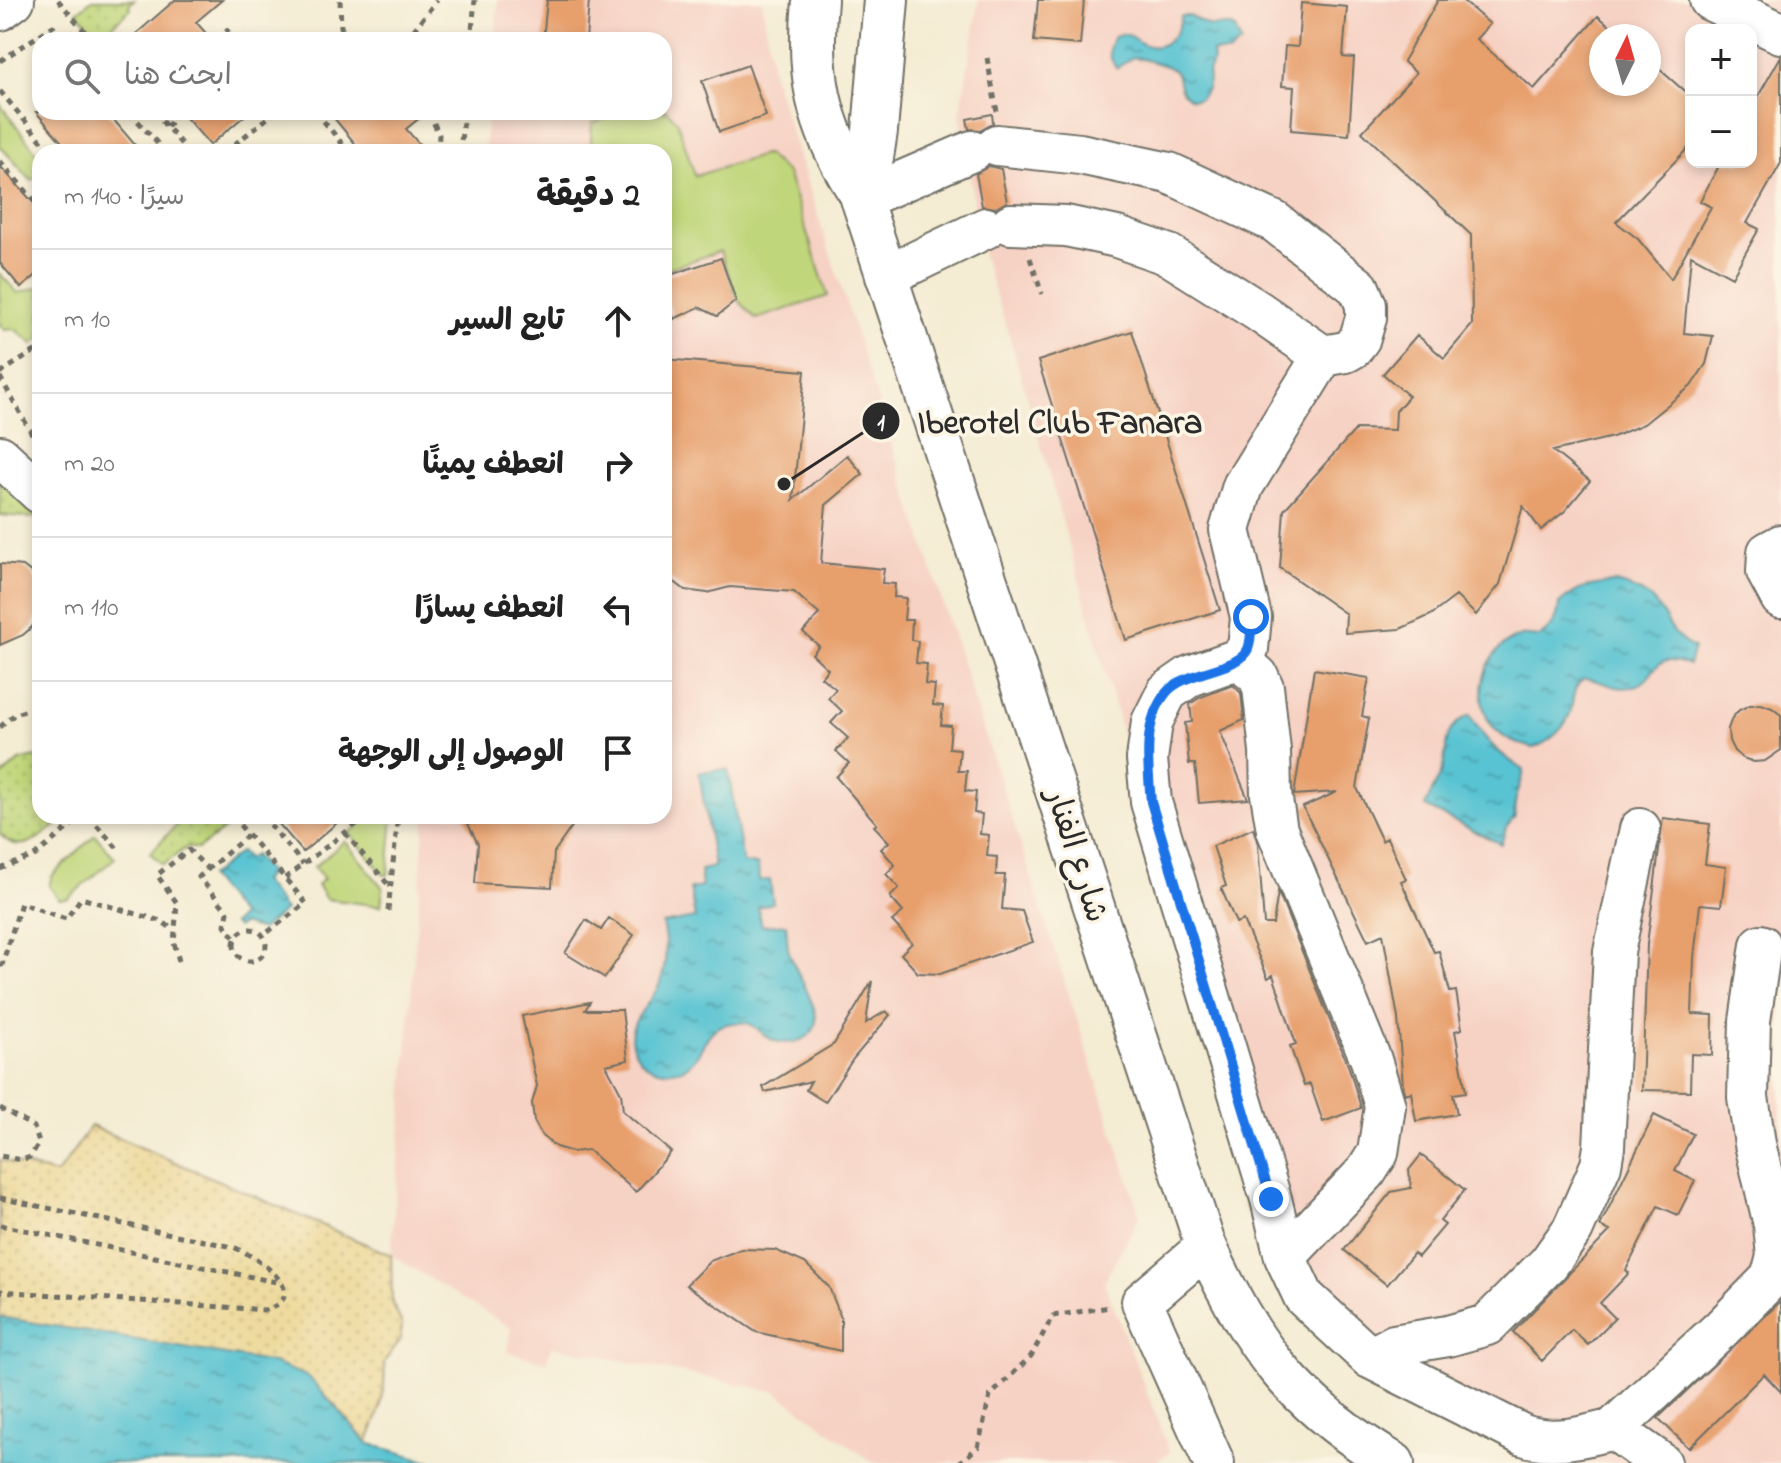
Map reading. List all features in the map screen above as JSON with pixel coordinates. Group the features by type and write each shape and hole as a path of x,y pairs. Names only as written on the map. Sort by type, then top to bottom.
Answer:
{"main road":[{"name":"شارع الفنار","path":"815,0 811,51 818,102 827,132 859,193"},
{"path":"859,193 871,157 875,131 886,0"}],"street":[{"path":"0,10 14,0"},
{"path":"1710,0 1781,33"},
{"path":"859,193 985,148 1080,154 1169,173 1275,222 1359,288 1366,305 1366,318 1360,338 1353,348 1323,356 1169,255 1117,237 1066,226 999,226 886,276"},
{"name":"شارع الفنار","path":"859,193 1206,1247 1236,1311 1281,1373 1337,1426 1394,1463"},
{"path":"1323,356 1243,486 1230,530 1251,617 1248,649 1238,659 1190,676 1167,692 1152,722 1147,759 1151,802 1271,1199 1285,1257 1304,1297 1370,1358 1473,1411 1538,1440 1580,1438 1613,1429 1730,1320 1770,1279 1774,1268 1777,1256 1774,1225 1755,1144 1748,1097 1750,1021 1761,945"},
{"path":"18,447 32,476"},
{"path":"1781,545 1768,552 1767,572 1781,598"},
{"path":"1238,659 1258,676 1263,687 1271,794 1277,830 1371,1060 1385,1106 1378,1153 1285,1257"},
{"path":"1370,1358 1394,1345 1448,1336 1487,1325 1549,1263 1573,1229 1601,1165 1614,952 1640,829"},
{"path":"1206,1247 1142,1302 1214,1463"},
{"path":"1613,1429 1661,1463"}],"path":[{"path":"58,0 85,32"},
{"path":"340,0 341,27 344,32"},
{"path":"412,32 437,0"},
{"path":"472,32 475,0"},
{"path":"226,32 229,29"},
{"path":"0,61 32,40"},
{"path":"0,91 44,144"},
{"path":"137,120 158,144"},
{"path":"161,120 182,144"},
{"path":"167,127 172,120"},
{"path":"235,144 265,120"},
{"path":"322,120 342,144"},
{"path":"432,120 439,135 438,144"},
{"path":"461,144 463,120"},
{"path":"0,161 32,198"},
{"path":"18,447 7,390 0,375 32,353"},
{"path":"0,394 7,390"},
{"path":"0,727 15,714 31,709"},
{"path":"0,869 36,855 73,824"},
{"path":"96,824 117,848"},
{"path":"239,824 306,903 264,935"},
{"path":"269,824 303,864"},
{"path":"285,878 357,824"},
{"path":"388,911 397,824"},
{"path":"345,833 392,889"},
{"path":"234,937 225,925 228,912 199,877 248,835"},
{"path":"179,961 174,943 177,903 157,875 189,850 208,869"},
{"path":"0,965 21,903 66,919 81,898 161,921 174,930"},
{"path":"252,928 264,935 266,949 258,960 251,962 238,957 233,944 239,932 252,928"},
{"path":"0,1108 34,1127 39,1143 30,1157 22,1160 0,1156"},
{"path":"0,1198 233,1247 261,1261 283,1284 284,1291 278,1304 265,1310 0,1291"},
{"path":"0,1225 283,1284"},
{"path":"959,1463 978,1447 990,1396 1031,1356 1053,1316 1142,1302"}],"shaded area":[{"path":"498,0 762,0 773,76 1140,1215 1104,1282 1170,1452 1155,1463 873,1463 777,1392 552,1346 546,1362 507,1352 511,1328 391,1255 424,824 672,824 672,144 485,144 487,120 672,120 672,32 496,32"},
{"path":"979,0 1781,0 1781,1463 1539,1463 1474,1433 1389,1385 1252,1189 1011,341 982,253 960,114"}],"green space":[{"path":"92,0 134,0 129,5 131,9 105,32 95,32 77,12"},
{"path":"0,104 32,146 32,180 31,180 0,146"},
{"path":"672,116 677,121 695,176 766,154 787,173 828,296 756,319 738,300 720,251 672,267 672,144 592,144 592,123 602,120 672,120"},
{"path":"0,274 18,293 32,289 32,343 15,329 4,330 0,325"},
{"path":"0,477 32,501 32,518 0,515"},
{"path":"32,758 32,824 58,824 31,842 15,844 0,834 0,778 19,761"},
{"path":"177,824 224,824 227,827 198,849 187,847 163,865 150,853"},
{"path":"361,824 392,824 388,875 384,875 349,833"},
{"path":"95,835 115,858 67,899 59,899 49,886 52,876"},
{"path":"345,841 383,888 381,906 326,899 317,885 324,879 314,867"}],"sand":[{"path":"91,1126 391,1255 392,1303 402,1324 400,1340 384,1362 381,1404 367,1443 333,1403 274,1364 0,1317 0,1160 57,1174"}],"water":[{"path":"1181,16 1190,16 1209,26 1230,26 1235,29 1241,43 1229,53 1212,52 1207,89 1196,99 1182,92 1177,74 1170,68 1133,57 1117,68 1110,53 1114,37 1124,34 1149,46 1162,45 1177,30"},
{"path":"1615,583 1639,591 1657,606 1679,638 1694,648 1689,665 1666,661 1640,684 1624,688 1583,679 1575,690 1566,723 1552,738 1534,748 1504,736 1487,718 1482,690 1484,676 1498,651 1521,636 1540,637 1554,623 1559,604 1572,594 1591,586"},
{"path":"1470,715 1493,746 1524,770 1515,816 1506,828 1501,844 1425,807 1440,776 1449,734 1459,721"},
{"path":"728,769 743,863 758,865 759,880 770,880 773,903 758,907 762,926 786,924 788,948 811,1000 815,1027 803,1039 784,1043 769,1038 747,1023 723,1025 708,1036 688,1066 665,1071 648,1066 638,1057 631,1034 638,1016 656,992 664,969 666,954 662,924 695,918 690,889 702,887 700,870 714,867 699,772"},
{"path":"240,852 247,859 254,855 270,874 262,881 285,910 261,930 242,924 237,928 233,924 241,916 209,877"},
{"path":"0,1317 273,1363 309,1377 367,1443 436,1463 0,1463"}],"building":[{"path":"175,0 222,0 196,22 205,32 138,32"},
{"path":"547,0 589,0 587,32 544,32"},
{"path":"1038,0 1084,0 1080,45 1034,41"},
{"path":"1438,0 1462,0 1490,24 1476,39 1534,89 1589,26 1589,96 1661,96 1661,71 1685,92 1685,151 1616,222 1638,239 1671,279 1711,207 1700,201 1718,168 1757,168 1757,98 1781,56 1781,163 1747,223 1759,229 1732,277 1691,255 1684,333 1713,336 1706,364 1691,386 1644,424 1613,437 1553,451 1590,481 1565,511 1541,530 1523,506 1500,584 1476,615 1456,596 1431,615 1400,629 1345,633 1346,614 1280,568 1284,510 1356,429 1395,430 1396,411 1409,396 1383,374 1417,335 1444,358 1472,325 1471,235 1362,132 1416,73 1403,61"},
{"path":"1301,3 1347,7 1343,57 1354,58 1349,135 1291,130 1294,87 1282,86 1285,46 1298,47"},
{"path":"1598,16 1608,24 1591,24"},
{"path":"748,65 766,116 719,132 702,81"},
{"path":"992,114 993,123 980,130 969,129 967,119"},
{"path":"43,120 114,120 134,144 63,144"},
{"path":"188,120 240,120 211,144"},
{"path":"336,120 417,120 406,129 419,144 355,144"},
{"path":"0,166 32,201 32,279 21,288 0,263"},
{"path":"989,166 1001,169 1007,202 996,208 982,206 976,174"},
{"path":"721,258 736,301 717,316 699,307 674,319 672,274"},
{"path":"1132,331 1220,610 1126,640 1038,361"},
{"path":"672,360 805,371 793,500 847,455 863,474 826,505 821,563 884,569 882,583 895,584 894,597 906,598 904,620 912,620 911,640 918,641 916,663 927,664 925,684 935,685 933,705 943,706 941,725 951,726 949,748 960,749 958,771 967,771 965,791 976,792 974,813 982,814 980,834 989,835 987,856 997,857 996,875 1005,875 1002,909 1022,911 1033,942 940,974 918,973 901,954 912,943 892,921 903,912 890,897 899,888 886,874 895,865 881,849 889,842 836,777 849,763 836,751 848,738 831,723 842,711 828,698 836,689 821,677 828,669 812,654 819,646 803,632 819,614 794,592 730,587 707,593 685,590 672,580"},
{"path":"0,564 23,566 32,573 32,627 23,635 0,645"},
{"path":"1314,669 1369,678 1362,716 1369,718 1357,788 1382,841 1387,838 1406,879 1401,881 1434,952 1439,951 1450,992 1456,991 1462,1029 1455,1031 1466,1092 1453,1094 1457,1114 1416,1121 1411,1092 1405,1094 1403,1086 1398,1018 1383,934 1368,941 1303,807 1337,792 1294,795"},
{"path":"1233,685 1241,693 1244,720 1220,731 1248,799 1199,803 1195,764 1189,764 1185,723 1192,722 1190,704"},
{"path":"1761,704 1781,715 1781,750 1765,761 1754,762 1734,751 1728,729 1739,710"},
{"path":"1663,818 1710,824 1705,864 1726,867 1721,906 1700,904 1692,1014 1713,1015 1712,1055 1691,1054 1690,1091 1642,1090 1647,944"},
{"path":"279,824 336,824 303,852"},
{"path":"468,824 573,825 554,852 552,887 475,883 478,844"},
{"path":"1253,828 1258,844 1264,924 1273,924 1278,892 1349,1068 1361,1108 1323,1122 1310,1084 1304,1086 1290,1046 1296,1044 1273,975 1268,978 1243,920 1236,923 1221,888 1226,886 1213,846"},
{"path":"609,918 634,935 605,978 565,953 586,920 601,930"},
{"path":"872,981 866,1023 886,1011 890,1015 853,1059 825,1102 806,1090 811,1081 765,1092 763,1087 834,1044"},
{"path":"590,1002 585,1010 622,1010 628,1060 606,1065 621,1093 623,1111 671,1152 636,1192 588,1150 573,1152 556,1147 542,1136 534,1121 532,1103 537,1086 522,1016"},
{"path":"1654,1115 1693,1134 1675,1171 1695,1181 1678,1215 1658,1206 1626,1270 1629,1273 1600,1303 1615,1318 1588,1345 1572,1330 1542,1361 1513,1332 1610,1231 1600,1226"},
{"path":"1421,1155 1465,1190 1440,1221 1445,1225 1418,1257 1414,1253 1387,1285 1344,1250 1391,1192 1411,1188 1409,1170"},
{"path":"741,1249 775,1250 805,1263 829,1287 841,1318 841,1351 756,1332 686,1285 710,1261"},
{"path":"1781,1301 1781,1392 1764,1374 1689,1448 1658,1418"}],"place":[{"name":"Iberotel Club Fanara","path":"784,484"}],"route":[{"path":"1251,617 1248,649 1238,659 1190,676 1167,692 1152,722 1147,759 1151,802 1271,1199"}]}
